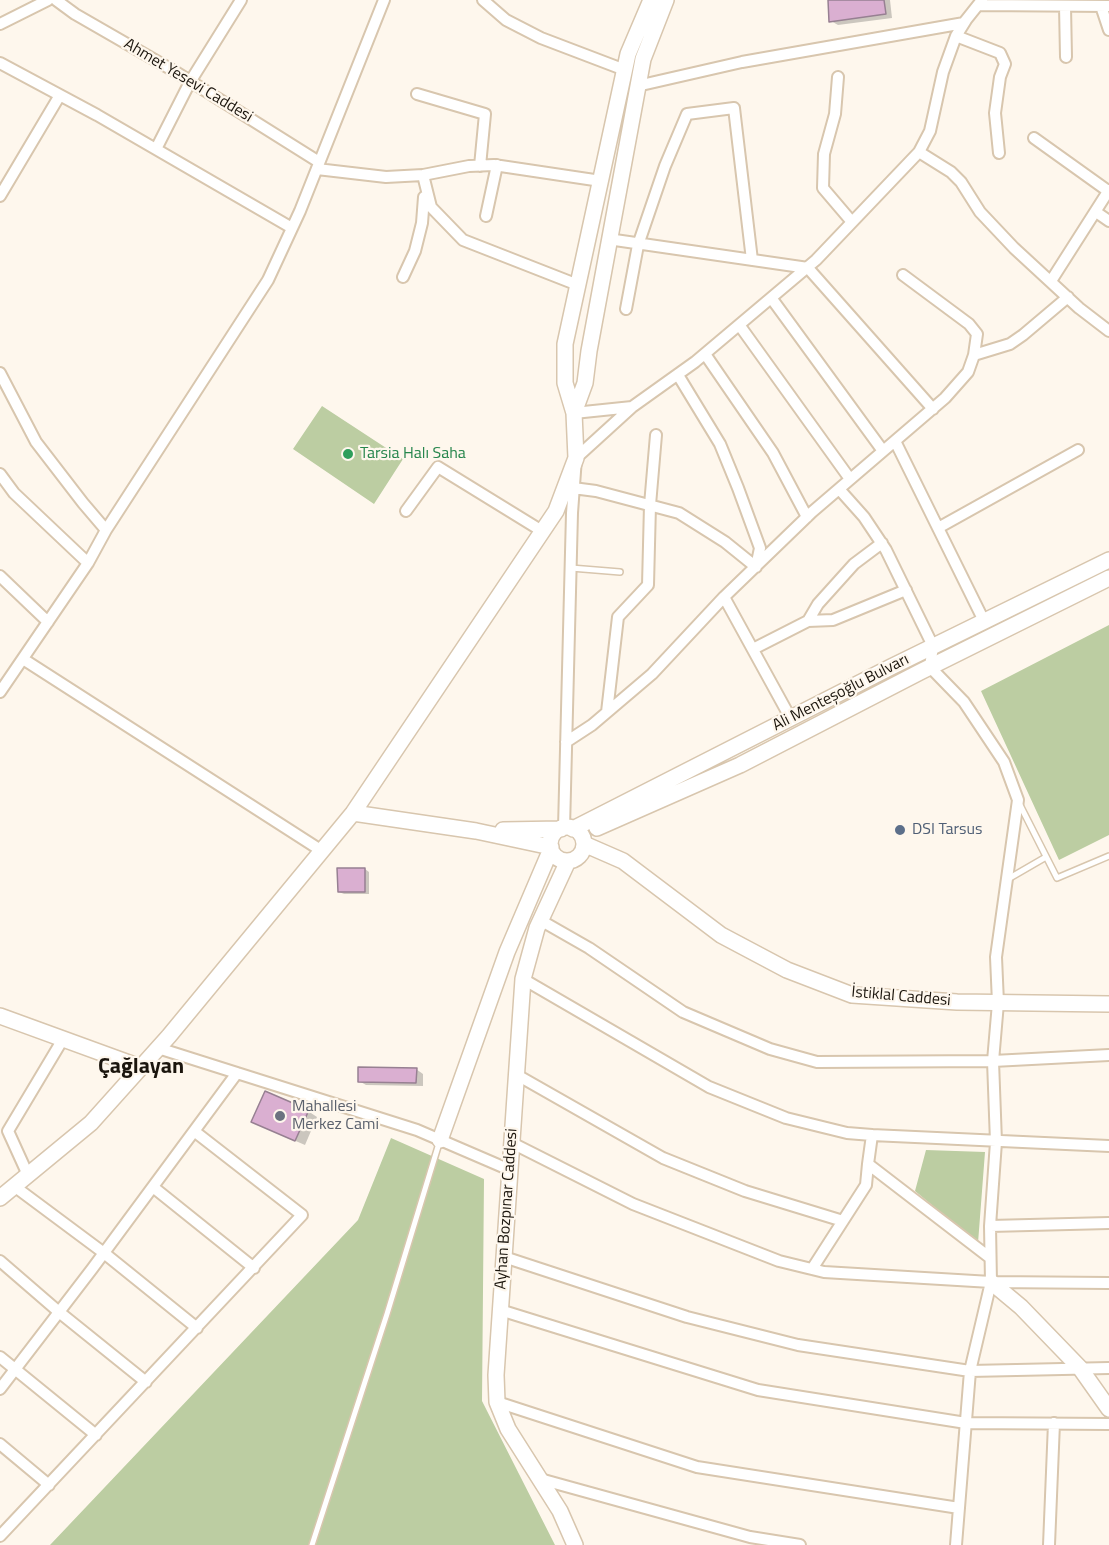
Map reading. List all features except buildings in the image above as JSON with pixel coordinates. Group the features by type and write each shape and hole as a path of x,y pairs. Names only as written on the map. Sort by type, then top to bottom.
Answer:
{"street":[{"path":"0,24 48,0"},
{"name":"Ahmet Yesevi Caddesi","path":"56,0 75,14 190,81 318,166"},
{"path":"156,149 190,81 241,0"},
{"path":"0,692 4,678 23,659 88,563 106,530 268,280 318,166 384,0"},
{"path":"483,0 506,20 542,38 625,70"},
{"path":"572,833 566,742 573,488 576,458 574,413 565,383 565,344 628,54 663,2"},
{"path":"574,413 585,383 588,351 643,58 663,2"},
{"path":"0,1198 91,1123 158,1048 353,813 556,511 576,458 632,407 705,354 807,268 919,152 930,131 943,72 956,36 981,3 1065,6 1107,4 1109,30"},
{"path":"1065,6 1066,57"},
{"path":"638,86 742,63 964,23"},
{"path":"956,36 1000,53 1005,64 1000,77 995,113 999,153"},
{"path":"0,63 156,149 292,228"},
{"path":"837,76 835,114 824,154 823,188 852,222"},
{"path":"417,94 484,114 480,166"},
{"path":"0,196 60,95"},
{"path":"626,309 638,245 665,166 687,114 734,108 752,260"},
{"path":"1034,138 1109,191 1052,281"},
{"path":"919,152 951,172 961,182 980,212 1014,248 1109,331"},
{"path":"318,166 386,177 423,175 498,165 601,181"},
{"path":"486,216 498,165"},
{"path":"403,277 415,251 422,223 423,175"},
{"path":"423,175 430,207 463,240 578,285"},
{"path":"1096,212 1109,221"},
{"path":"609,239 807,268 933,409"},
{"path":"566,742 607,712 652,674 724,597 807,517 933,409 968,372 974,355 977,334 969,324 903,275"},
{"path":"974,355 1010,344 1068,297"},
{"path":"772,299 883,451"},
{"path":"740,326 850,479"},
{"path":"705,354 773,453 807,517"},
{"path":"0,373 36,442 106,530"},
{"path":"678,375 720,444 738,488 760,548 756,567"},
{"path":"574,413 632,407"},
{"path":"607,712 618,617 648,585 650,505 656,435"},
{"path":"895,441 984,621"},
{"path":"938,528 1078,450"},
{"path":"406,511 438,467 542,531"},
{"path":"0,474 14,493 88,563"},
{"path":"573,488 679,513 725,542 756,567"},
{"path":"839,489 864,517 882,543 933,646 930,667 964,702 1004,762 1018,801 996,957 998,1003 993,1061 996,1142 990,1226 991,1282 970,1371 956,1545"},
{"path":"808,621 818,604 854,564 882,543"},
{"name":"Ali Menteşoğlu Bulvarı","path":"572,833 933,646 1109,560"},
{"path":"0,576 48,622"},
{"name":"Ali Menteşoğlu Bulvarı","path":"572,833 740,765 1109,578"},
{"path":"753,649 808,621 833,620 906,591"},
{"path":"724,597 791,719"},
{"path":"23,659 322,851"},
{"path":"353,813 476,831 551,848 556,857 568,861"},
{"path":"476,831 572,833"},
{"path":"440,1140 510,944 551,848 552,838 572,833"},
{"name":"İstiklal Caddesi","path":"572,833 622,861 721,935 787,970 852,995 957,1002 1109,1004"},
{"name":"Ayhan Bozpınar Caddesi","path":"572,833 579,856 568,861 540,920 524,979 496,1375 497,1402 508,1428 560,1511 575,1545"},
{"path":"540,920 588,948 682,1012 770,1049 817,1062 993,1061 1109,1055"},
{"path":"510,944 524,979 709,1087 786,1118 847,1133 1109,1146"},
{"path":"1,1018 140,1067"},
{"path":"28,1175 8,1131 63,1039"},
{"path":"158,1048 417,1130 510,1170"},
{"path":"0,1389 237,1073"},
{"path":"517,1075 663,1158 745,1191 843,1221"},
{"path":"0,1536 302,1215 194,1131"},
{"path":"812,1269 866,1185 872,1135"},
{"path":"512,1143 633,1204 779,1261 824,1272 991,1282 1109,1283"},
{"path":"868,1164 989,1257"},
{"path":"14,1186 104,1253 197,1328"},
{"path":"153,1187 254,1268"},
{"path":"990,1226 1109,1223"},
{"path":"504,1257 687,1317 798,1345 970,1371 1109,1368"},
{"path":"0,1261 146,1382"},
{"path":"991,1282 1021,1307 1080,1368 1109,1409"},
{"path":"500,1310 758,1390 966,1422 1109,1424"},
{"path":"0,1357 96,1435"},
{"path":"497,1402 697,1467 959,1508"},
{"path":"1049,1545 1054,1423"},
{"path":"0,1444 49,1485"},
{"path":"540,1479 750,1541 800,1545"}],"lane":[{"path":"571,568 620,572"},
{"path":"1018,801 1057,878 1109,856"},
{"path":"1008,879 1046,857"},
{"path":"312,1545 440,1140"}],"green space":[{"name":"Tarsia Halı Saha","path":"322,406 403,459 374,504 293,449"},
{"path":"1109,625 1109,835 1059,860 981,691"},
{"path":"391,1138 484,1179 482,1401 555,1545 50,1545 358,1220"},
{"path":"926,1150 985,1152 978,1243 915,1191"}],"place":[{"name":"Tarsia Halı Saha","path":"348,454"},
{"name":"DSI Tarsus","path":"900,830"},
{"name":"Mahallesi Merkez Cami","path":"280,1116"}],"district":[{"name":"Çağlayan","path":"141,1068"}]}
